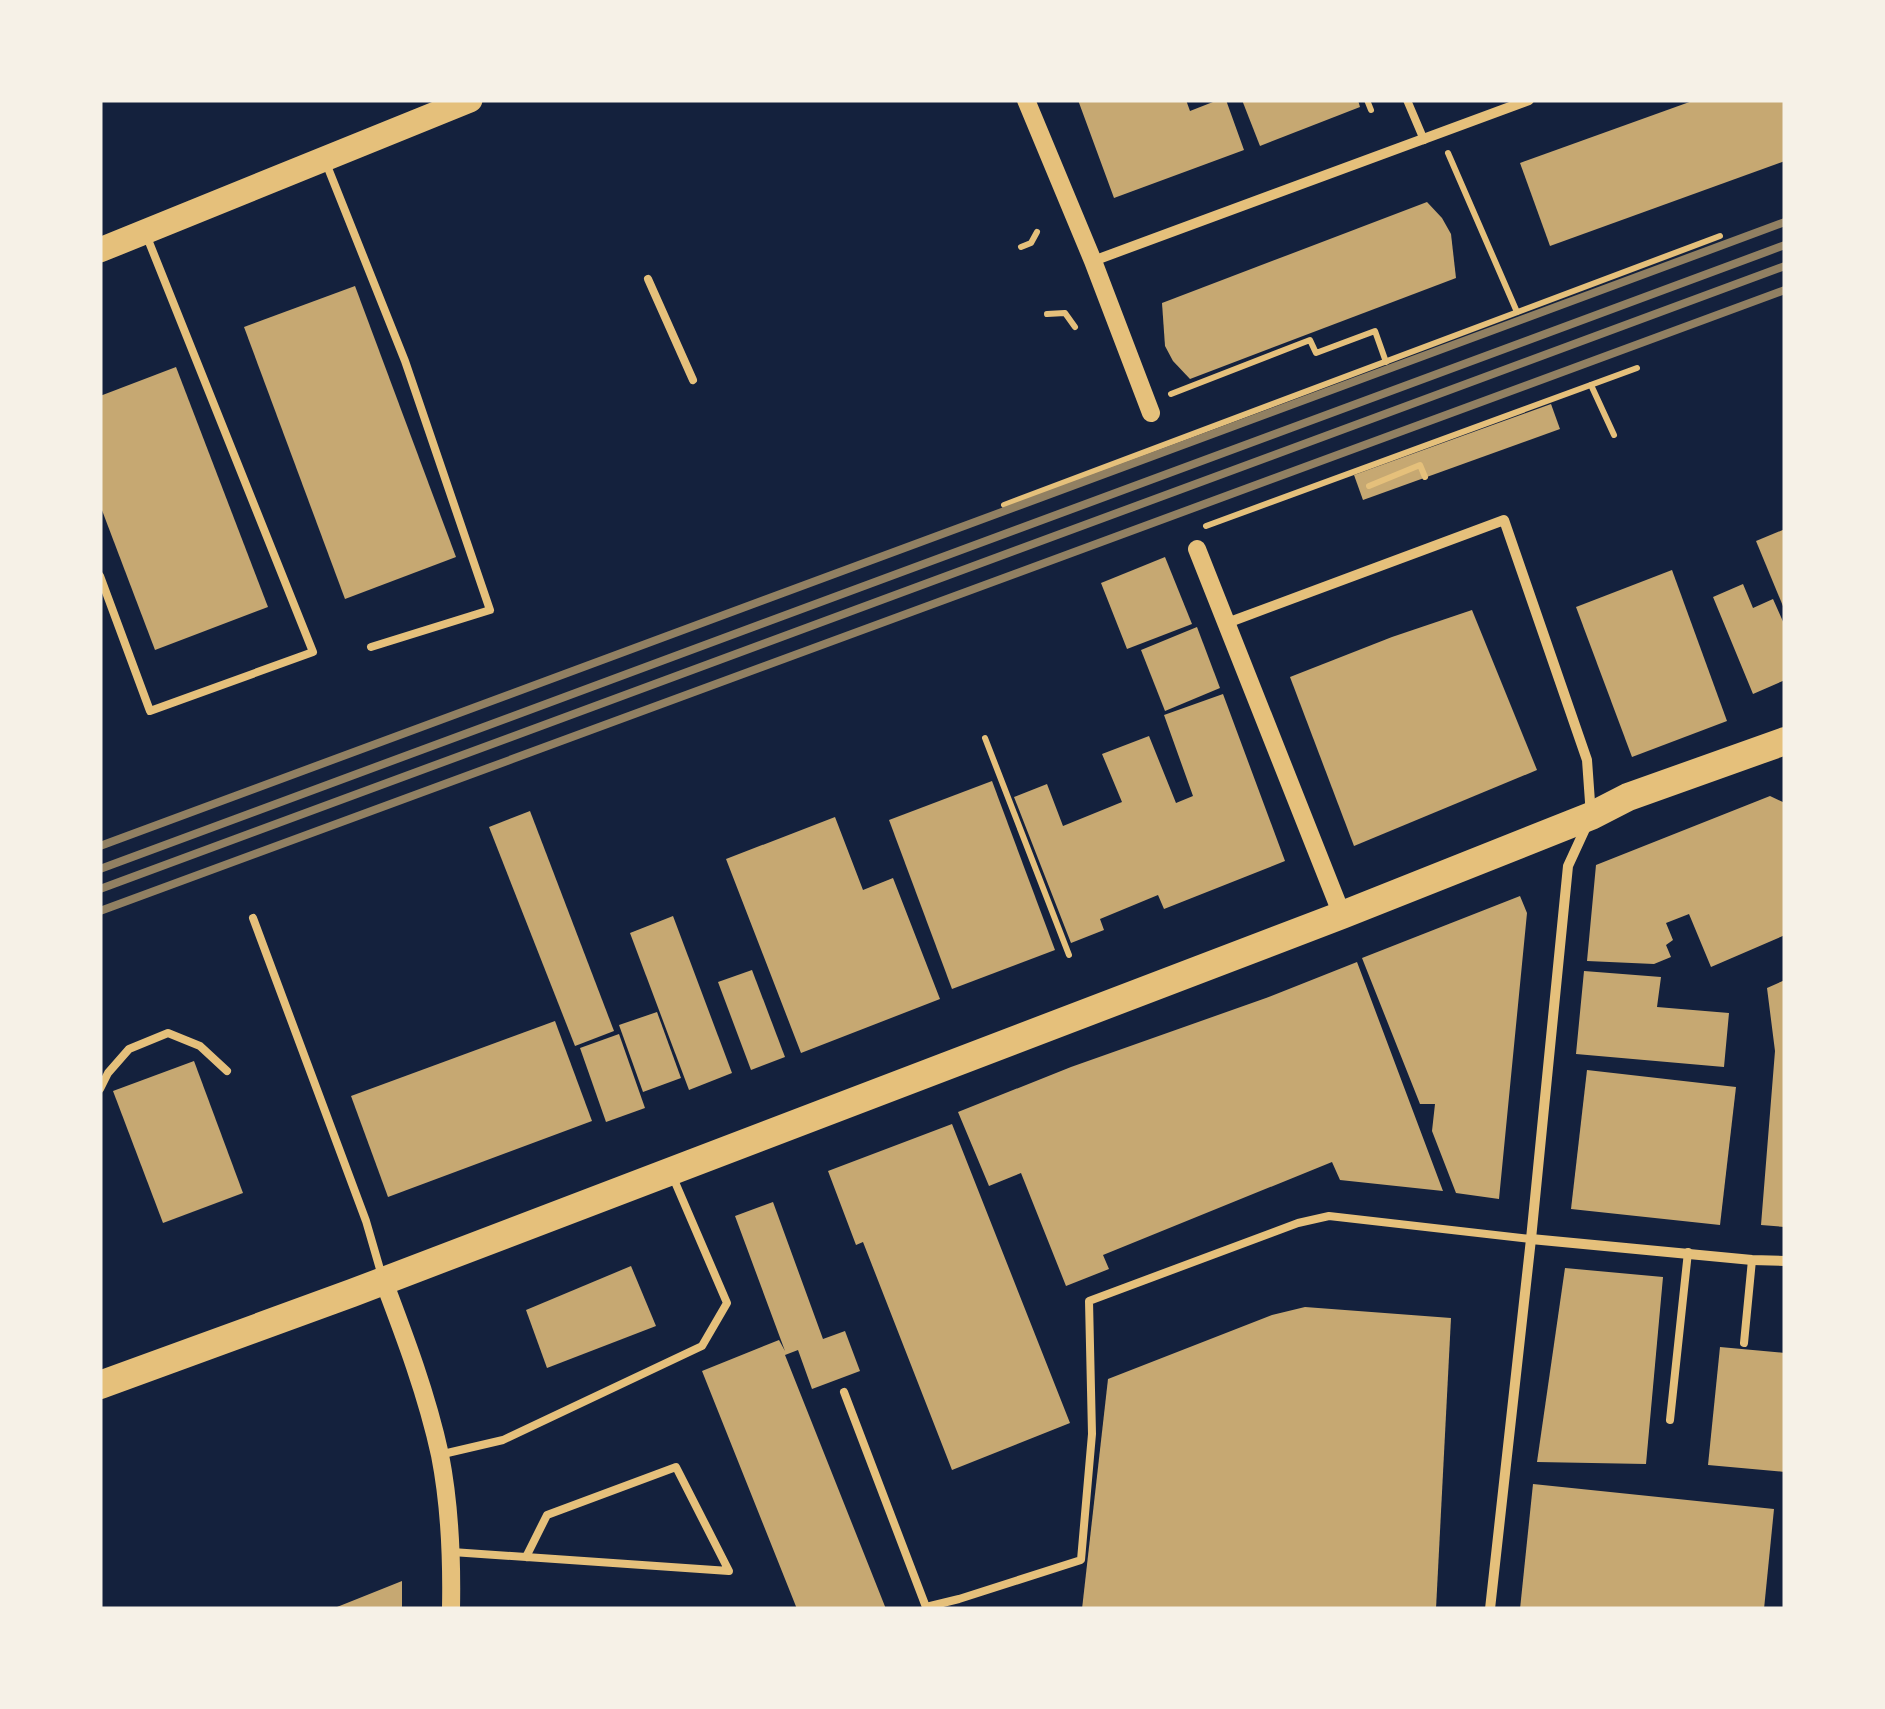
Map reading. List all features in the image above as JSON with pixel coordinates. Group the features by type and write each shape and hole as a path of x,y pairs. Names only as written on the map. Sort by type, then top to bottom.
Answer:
{"highway":[{"path":"100,1385 1342,915 1591,816 1628,797 1785,740"}],"main road":[{"path":"100,250 470,100"}],"street":[{"path":"1026,100 1149,408"},
{"path":"1093,261 1529,100"},
{"path":"1227,623 1504,520 1587,760 1591,816 1568,866 1490,1609"},
{"path":"1194,540 1342,915"},
{"path":"1531,1239 1785,1261"},
{"path":"383,1280 410,1349 440,1454 452,1552 450,1609"}],"lane":[{"path":"1408,100 1424,140"},
{"path":"324,159 405,360 490,610 371,648"},
{"path":"100,576 150,711 313,652 144,232"},
{"path":"648,280 694,380"},
{"path":"253,918 366,1221 383,1280"},
{"path":"100,1089 129,1049 168,1033 200,1046 228,1071"},
{"path":"440,1454 503,1440 702,1346 727,1303 670,1171"},
{"path":"844,1392 926,1607 959,1604 1081,1560 1092,1434 1089,1302 1298,1223 1330,1216 1531,1239"},
{"path":"1670,1420 1688,1252"},
{"path":"1744,1343 1752,1260"},
{"path":"452,1552 729,1571 676,1467 547,1514 526,1557"}],"path":[{"path":"1367,100 1371,110"},
{"path":"1440,134 1517,312"},
{"path":"1020,247 1030,244 1037,232"},
{"path":"1004,505 1720,236"},
{"path":"1046,314 1065,313 1075,327"},
{"path":"1149,408 1310,340 1316,352 1375,331 1386,362"},
{"path":"1194,540 1637,368"},
{"path":"1591,384 1614,435"},
{"path":"1369,486 1420,465 1426,478"},
{"path":"984,738 1069,955"}],"building":[{"path":"1078,100 1186,100 1190,111 1226,100 1244,150 1114,198"},
{"path":"1242,100 1358,100 1360,107 1260,146"},
{"path":"1695,100 1785,100 1785,161 1550,246 1520,163"},
{"path":"1427,202 1451,234 1456,278 1190,379 1173,361 1165,346 1162,303"},
{"path":"355,286 456,557 345,599 244,327"},
{"path":"176,367 268,607 155,650 100,505 100,396"},
{"path":"1551,404 1560,429 1363,500 1354,475"},
{"path":"1785,529 1785,611 1756,541"},
{"path":"1165,557 1192,624 1127,649 1101,583"},
{"path":"1672,570 1727,721 1632,757 1576,607"},
{"path":"1743,584 1753,608 1773,599 1785,626 1785,680 1753,694 1713,597"},
{"path":"1472,610 1537,770 1354,846 1290,677"},
{"path":"1197,627 1220,688 1165,711 1141,650"},
{"path":"1223,694 1285,861 1164,909 1158,895 1100,919 1104,930 1071,943 1014,797 1047,784 1063,826 1122,802 1102,754 1149,736 1176,803 1193,796 1164,715"},
{"path":"992,781 1055,950 952,989 889,820"},
{"path":"1770,796 1785,803 1785,935 1711,967 1689,914 1666,923 1673,940 1666,945 1671,957 1654,964 1587,961 1596,865"},
{"path":"530,811 614,1031 575,1046 489,827"},
{"path":"835,817 863,890 893,878 940,999 801,1053 726,859"},
{"path":"1520,896 1527,913 1499,1199 1456,1193 1432,1131 1435,1104 1420,1104 1362,958"},
{"path":"673,916 732,1073 689,1090 630,933"},
{"path":"1357,962 1443,1191 1340,1180 1332,1162 1103,1255 1109,1269 1066,1286 1021,1173 989,1186 958,1112"},
{"path":"752,970 785,1057 751,1070 718,982"},
{"path":"1584,971 1661,977 1657,1007 1729,1013 1724,1067 1576,1054"},
{"path":"1785,980 1785,1227 1761,1225 1775,1051 1767,988"},
{"path":"657,1012 681,1078 643,1092 619,1025"},
{"path":"555,1021 592,1121 388,1197 351,1096"},
{"path":"619,1034 645,1108 606,1122 580,1048"},
{"path":"194,1061 243,1193 163,1223 113,1091"},
{"path":"1587,1070 1736,1087 1720,1225 1571,1209"},
{"path":"952,1124 1070,1423 952,1470 863,1242 856,1245 828,1171"},
{"path":"773,1202 823,1339 845,1331 860,1371 812,1389 798,1350 785,1355 886,1609 797,1609 702,1371 779,1340 785,1351 735,1216"},
{"path":"631,1266 656,1326 547,1368 526,1310"},
{"path":"1565,1268 1663,1277 1646,1464 1537,1462"},
{"path":"1305,1307 1451,1318 1436,1609 1082,1609 1108,1379 1272,1315"},
{"path":"1720,1347 1785,1353 1785,1472 1708,1465"},
{"path":"1533,1484 1774,1509 1764,1609 1520,1609"},
{"path":"402,1581 402,1609 332,1609"}],"railway":[{"path":"100,846 1785,222"},
{"path":"100,869 1785,245"},
{"path":"100,889 1785,266"},
{"path":"100,911 1785,290"}]}
